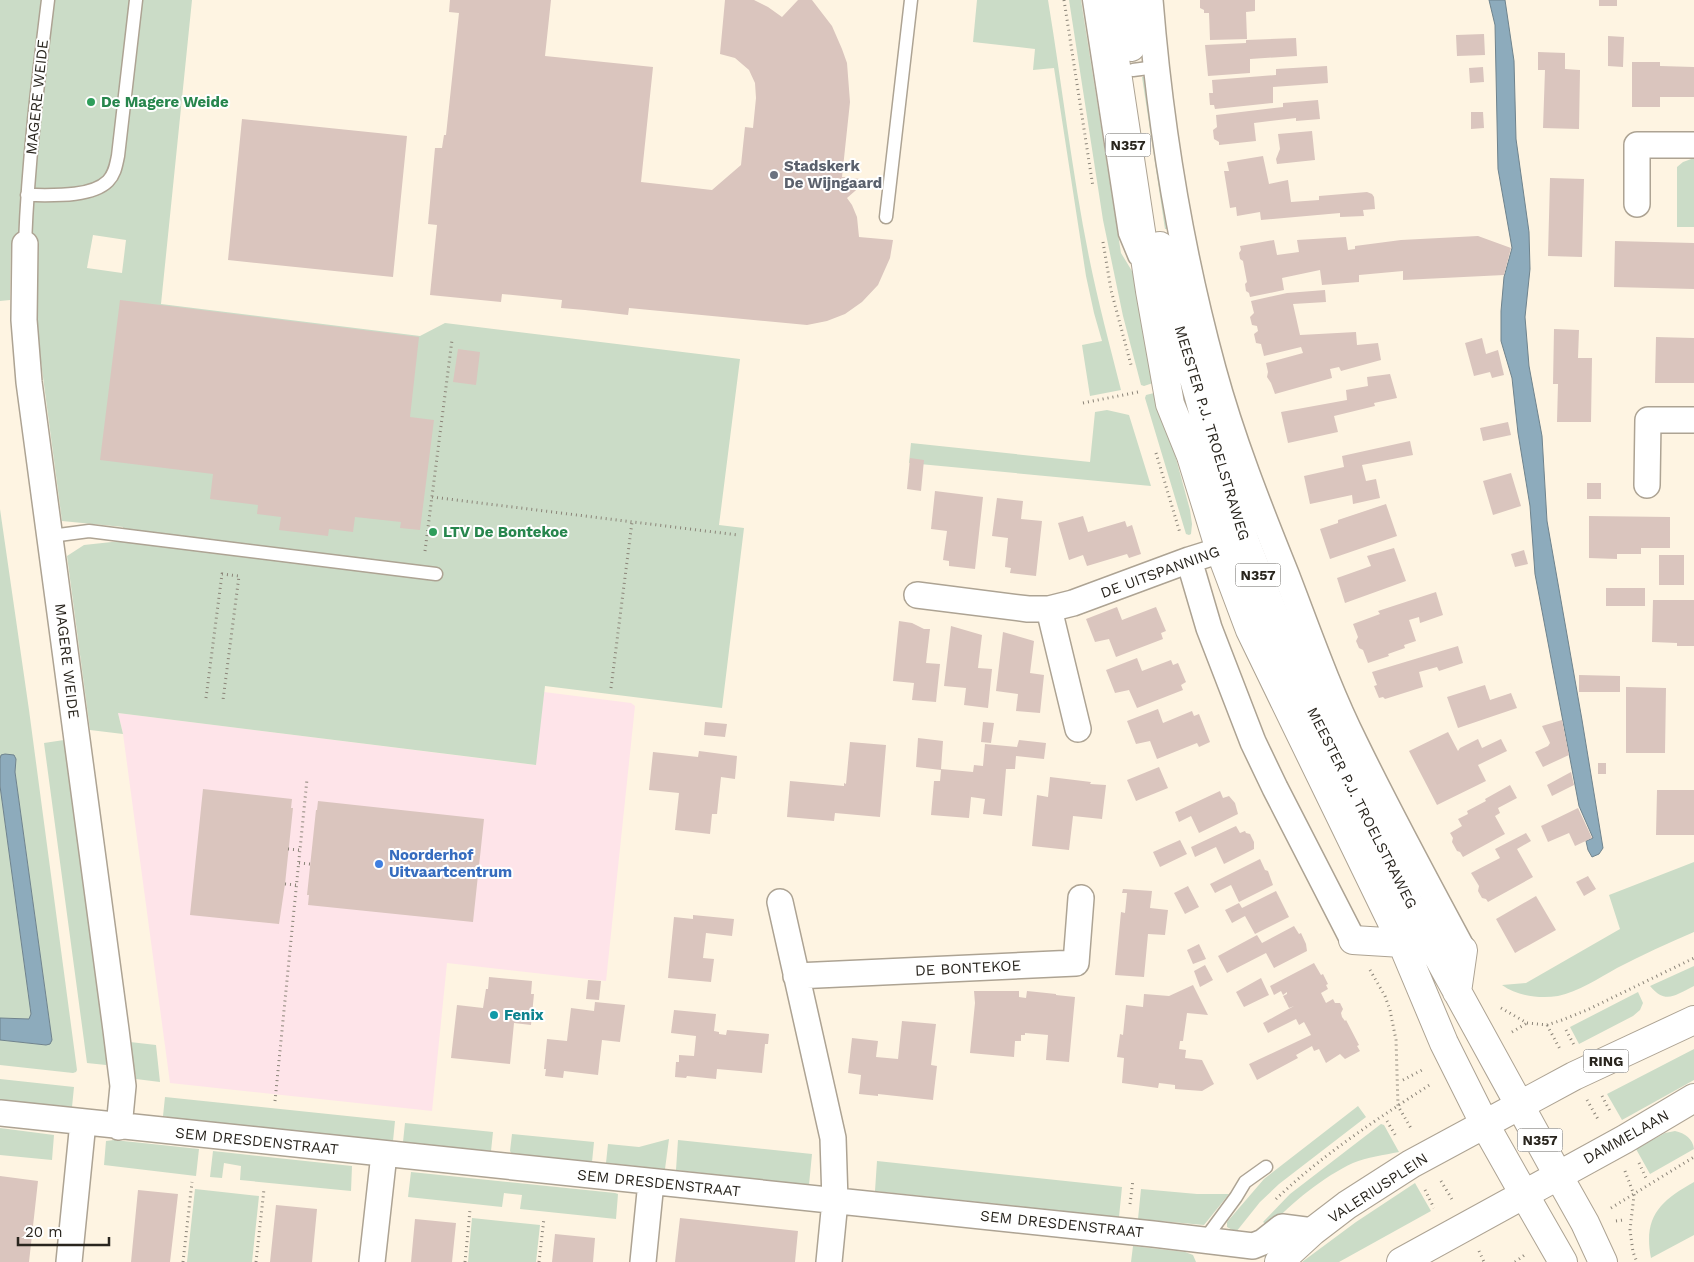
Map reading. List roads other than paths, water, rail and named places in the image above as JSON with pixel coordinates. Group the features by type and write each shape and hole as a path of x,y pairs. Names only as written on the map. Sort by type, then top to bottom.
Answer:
{"main road":[{"name":"MEESTER P.J. TROELSTRAWEG","path":"1106,0 1192,377 1245,542 1311,708 1382,852 1520,1106"},
{"name":"MEESTER P.J. TROELSTRAWEG","path":"1126,0 1144,68 1163,247 1150,291 1170,404 1191,456 1245,542 1250,630 1402,943 1444,1043 1485,1126"},
{"path":"1353,940 1402,943"},
{"path":"1457,992 1463,950"},
{"name":"RING","path":"1520,1106 1574,1076 1694,1020"},
{"name":"DAMMELAAN","path":"1558,1175 1694,1098"},
{"name":"VALERIUSPLEIN","path":"1279,1262 1313,1231 1347,1205 1411,1164 1520,1106"},
{"name":"N357","path":"1520,1106 1558,1175"},
{"name":"N357","path":"1485,1126 1524,1194"},
{"path":"1401,1262 1558,1175 1585,1223 1603,1262"},
{"path":"1524,1194 1563,1262"}],"street":[{"name":"MEESTER P.J. TROELSTRAWEG","path":"1144,68 1150,0"},
{"path":"1637,204 1637,145 1694,145"},
{"name":"MAGERE WEIDE","path":"25,244 24,320 29,382 123,1086 119,1126"},
{"path":"1647,485 1648,420 1694,420"},
{"name":"MEESTER P.J. TROELSTRAWEG","path":"1245,542 1332,691 1354,742 1463,950"},
{"name":"DE UITSPANNING","path":"917,595 1028,609 1050,609 1073,603 1189,560 1245,542"},
{"path":"1189,560 1209,628 1254,742 1275,788 1353,940"},
{"path":"1050,609 1078,729"},
{"name":"DE BONTEKOE","path":"796,976 1076,963 1081,898"},
{"path":"780,902 833,1138 835,1201 829,1262"},
{"name":"SEM DRESDENSTRAAT","path":"0,1114 1205,1239 1228,1253 1258,1245 1282,1227 1313,1231"},
{"path":"69,1262 83,1122"},
{"path":"372,1262 384,1154"},
{"path":"643,1262 651,1182"}],"lane":[{"name":"MAGERE WEIDE","path":"25,244 27,195 48,0"},
{"path":"27,195 53,196 94,189 107,182 114,171 118,156 136,0"},
{"path":"886,217 911,0"},
{"name":"MEESTER P.J. TROELSTRAWEG","path":"1089,0 1125,234 1150,291"},
{"path":"51,536 88,531 429,574"},
{"path":"1205,1239 1245,1182 1266,1167"}],"water":[{"path":"1489,0 1505,0 1514,61 1516,139 1529,232 1530,269 1525,317 1529,366 1542,436 1547,521 1603,848 1599,854 1592,857 1586,841 1593,838 1579,806 1535,574 1530,506 1518,433 1512,378 1501,341 1504,277 1512,248 1498,169 1495,25"},
{"path":"1,755 14,755 16,759 15,772 52,1040 50,1044 46,1045 0,1040 0,1018 29,1019 31,1014 0,786 0,759"}],"place":[{"name":"De Magere Weide","path":"91,102"},
{"name":"Stadskerk De Wijngaard","path":"774,175"},
{"name":"LTV De Bontekoe","path":"433,532"},
{"name":"Noorderhof Uitvaartcentrum","path":"379,864"},
{"name":"Fenix","path":"494,1015"}]}
